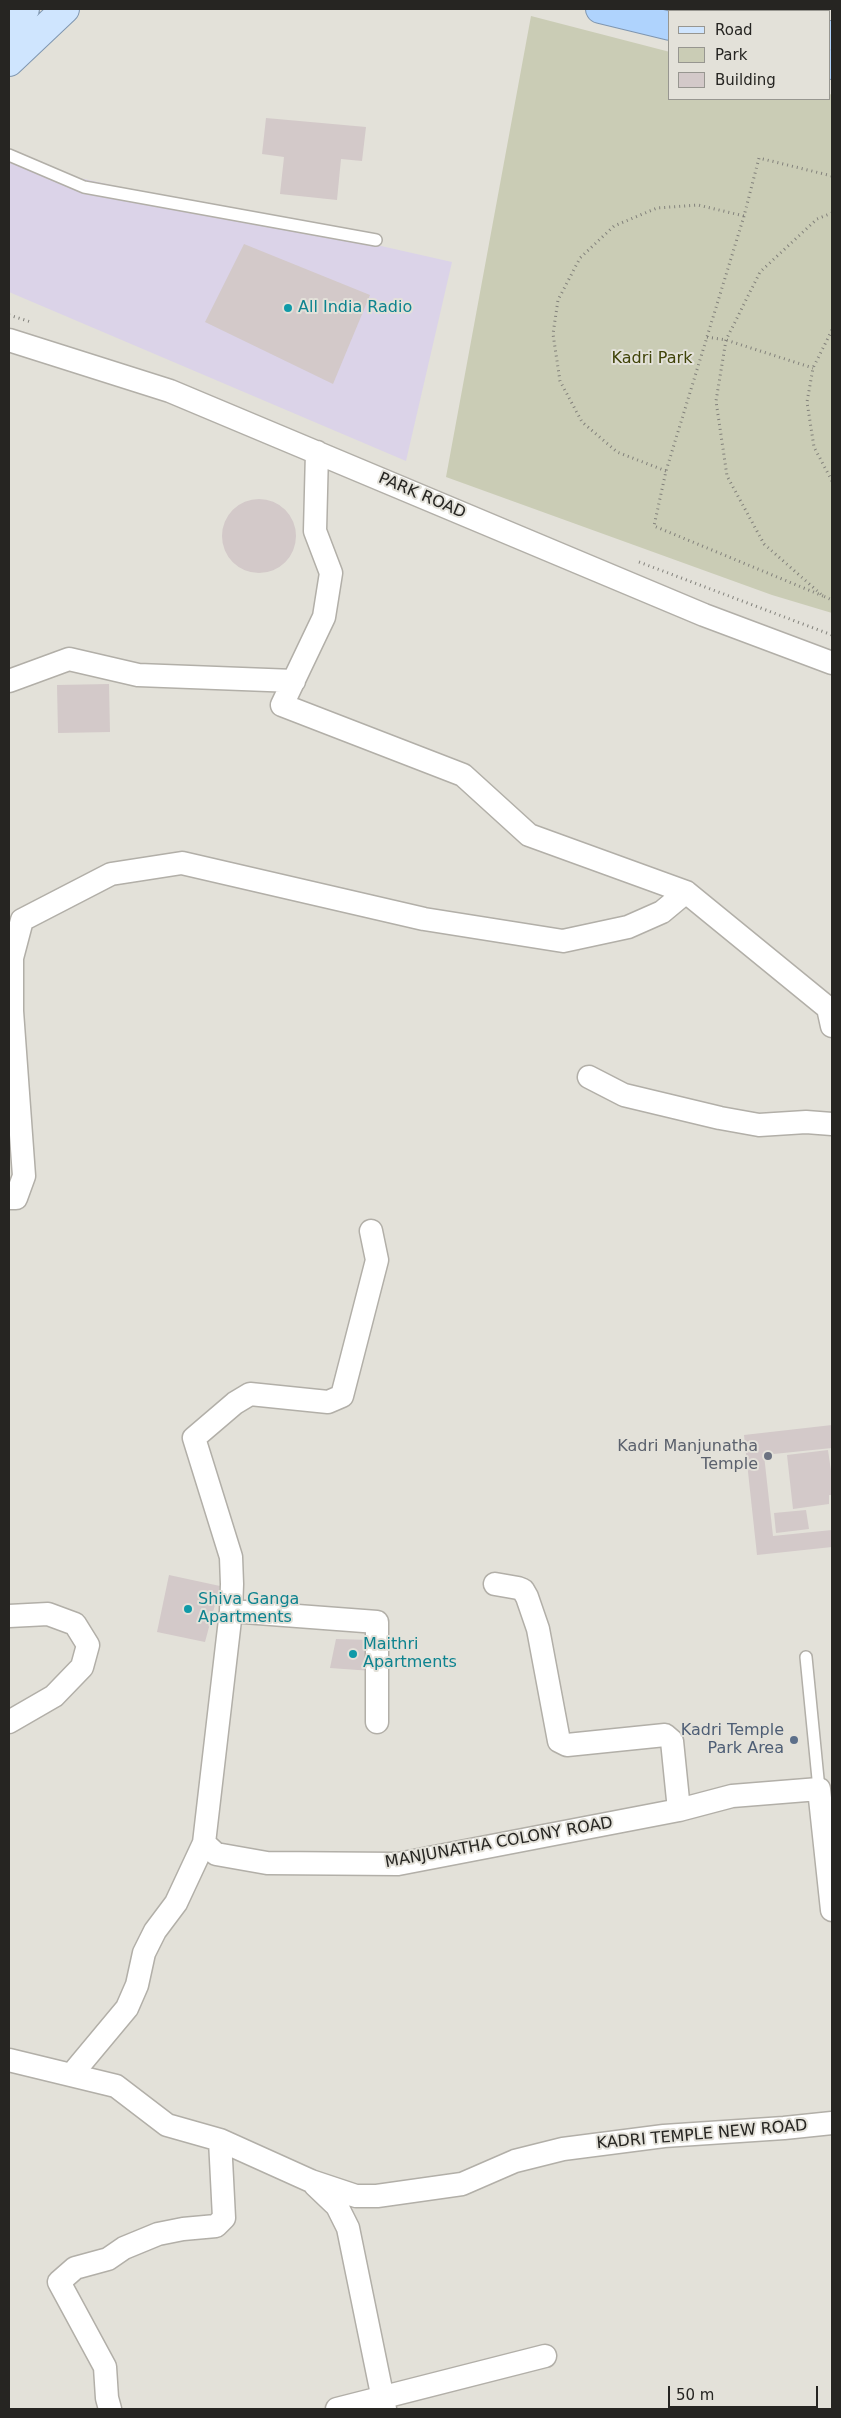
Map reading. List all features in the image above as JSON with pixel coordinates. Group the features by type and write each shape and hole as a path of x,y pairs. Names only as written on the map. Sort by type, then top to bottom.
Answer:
{"highway":[{"path":"600,9 668,26"}],"main road":[{"path":"9,29 25,9"},
{"path":"9,62 65,9"}],"street":[{"name":"PARK ROAD","path":"9,340 170,391 704,615 832,663"},
{"path":"317,452 315,531 331,573 324,618 282,705 463,775 529,835 686,892 828,1008 832,1026"},
{"path":"9,681 69,659 138,675 294,681"},
{"path":"9,1198 16,1198 24,1176 12,1011 12,958 22,920 111,874 182,863 424,919 563,941 628,927 662,912 686,892"},
{"path":"589,1076 624,1096 720,1118 759,1125 806,1122 832,1124"},
{"path":"72,2074 127,2008 137,1985 144,1953 156,1931 176,1903 204,1843 231,1611 230,1557 194,1438 235,1403 250,1394 328,1402 342,1396 377,1260 371,1231"},
{"path":"496,1584 523,1590 527,1597 538,1630 559,1741 567,1745 665,1735 672,1741 679,1810"},
{"path":"231,1611 376,1622 377,1722"},
{"path":"9,1616 48,1614 75,1624 88,1645 82,1667 54,1696 9,1722"},
{"path":"819,1789 832,1910"},
{"name":"MANJUNATHA COLONY ROAD","path":"204,1843 216,1854 267,1863 398,1864 679,1810 732,1796 819,1789"},
{"name":"KADRI TEMPLE NEW ROAD","path":"9,2060 116,2086 167,2125 220,2140 311,2181 356,2196 377,2196 462,2184 515,2161 563,2149 664,2136 832,2123"},
{"path":"110,2409 107,2398 105,2367 59,2282 75,2268 108,2259 124,2248 158,2234 183,2229 216,2226 224,2218 220,2140"},
{"path":"311,2181 337,2206 348,2228 384,2403"},
{"path":"337,2409 384,2403 546,2356"}],"lane":[{"path":"9,155 84,187 376,240"},
{"path":"806,1657 819,1789"}],"path":[{"path":"832,176 759,158 744,216 666,471 654,526 832,600"},
{"path":"666,471 617,452 582,422 560,380 553,334 558,300 580,258 614,226 657,208 698,205 744,216"},
{"path":"823,596 764,544 727,476 716,401 726,340 760,272 817,219 832,213"},
{"path":"832,330 813,368 807,402 814,447 832,481"},
{"path":"707,337 726,340 813,368"}],"shaded area":[{"path":"9,162 452,262 406,461 9,292"}],"green space":[{"name":"Kadri Park","path":"531,16 668,51 668,100 831,100 832,95 832,613 772,595 446,477"}],"building":[{"path":"266,118 366,127 362,161 341,159 337,200 280,194 284,157 262,154"},
{"name":"All India Radio","path":"244,244 370,295 333,384 205,322"},
{"path":"259,499 280,505 290,515 296,536 290,557 280,567 259,573 238,567 228,557 222,536 228,515 238,505"},
{"path":"109,684 110,732 58,733 57,685"},
{"path":"832,1425 832,1448 764,1455 773,1536 832,1530 832,1547 757,1555 744,1435"},
{"path":"828,1450 832,1471 832,1495 829,1495 829,1504 793,1509 787,1455"},
{"path":"806,1510 809,1529 776,1533 774,1513"},
{"name":"Shiva Ganga Apartments","path":"169,1575 220,1586 205,1642 157,1632"},
{"name":"Maithri Apartments","path":"336,1639 372,1640 372,1671 330,1668"}],"place":[{"name":"All India Radio","path":"288,308"},
{"name":"Kadri Manjunatha Temple","path":"768,1456"},
{"name":"Shiva Ganga Apartments","path":"188,1609"},
{"name":"Maithri Apartments","path":"353,1654"},
{"name":"Kadri Temple Park Area","path":"794,1740"}]}
